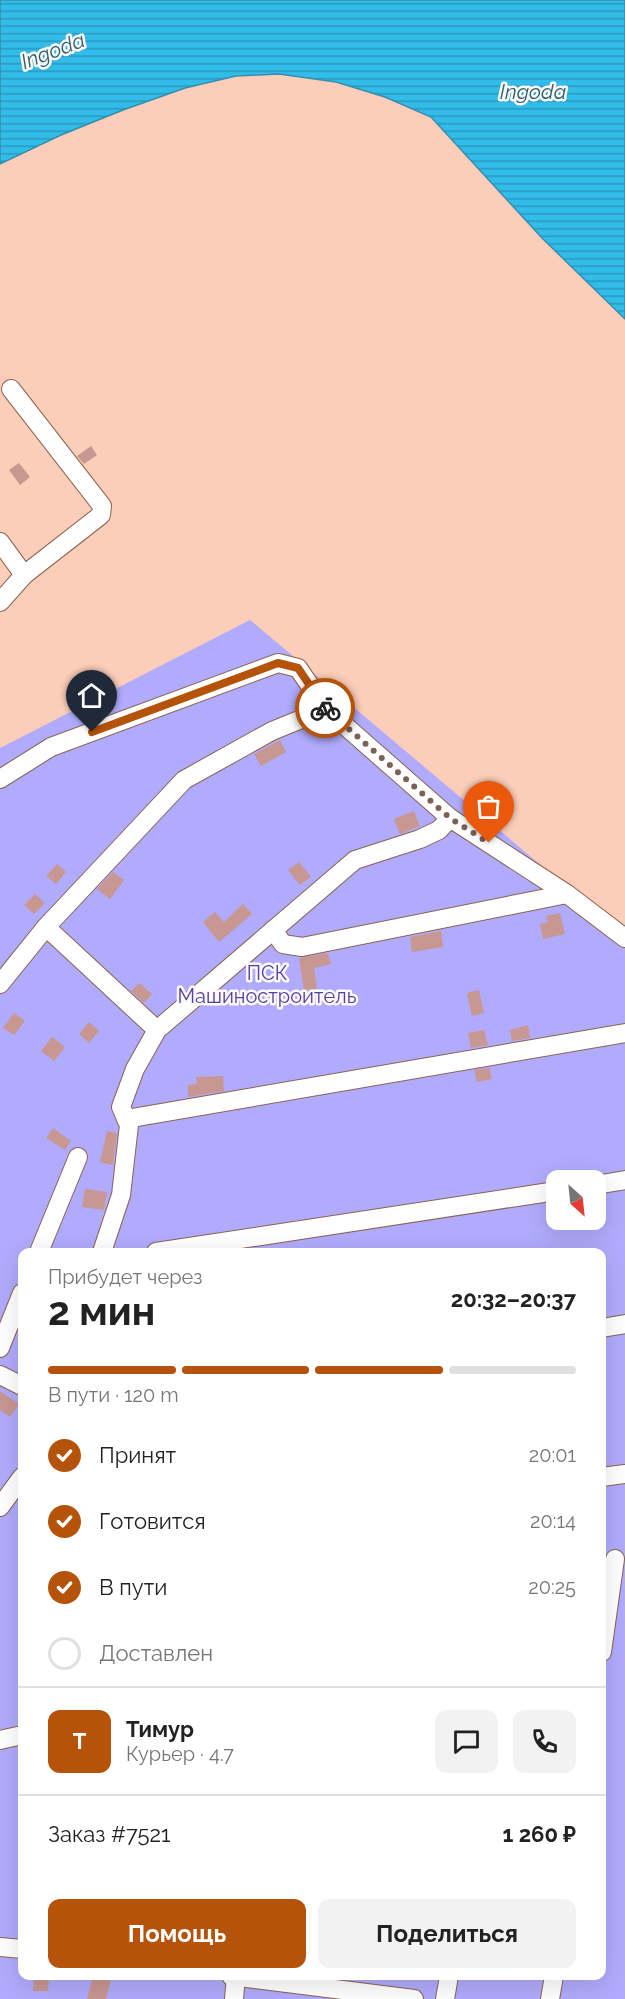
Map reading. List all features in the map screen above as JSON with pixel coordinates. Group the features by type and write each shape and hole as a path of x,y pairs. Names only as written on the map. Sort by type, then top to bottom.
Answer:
{"street":[{"path":"0,602 24,575 101,515 102,506 11,389"},
{"path":"0,542 24,575"},
{"path":"0,779 51,747 278,663 298,668 326,709 450,818 567,894 625,938"},
{"path":"0,984 46,927 184,780 272,731 326,709"},
{"path":"103,1248 121,1196 129,1125 121,1107 135,1070 157,1030 355,860 420,839 439,830 450,818"},
{"path":"273,930 283,944 302,947 567,894"},
{"path":"46,927 157,1030"},
{"path":"126,1119 625,1033"},
{"path":"41,1248 78,1157"},
{"path":"606,1183 625,1180"},
{"path":"182,1248 546,1193"},
{"path":"0,1348 18,1303"},
{"path":"606,1327 625,1324"},
{"path":"0,1375 18,1384"},
{"path":"606,1476 625,1474"},
{"path":"0,1507 18,1482"},
{"path":"606,1621 614,1558"},
{"path":"0,1740 18,1737"},
{"path":"0,1947 18,1949"},
{"path":"234,1999 236,1980"},
{"path":"272,1980 414,1999"},
{"path":"446,1999 448,1980"},
{"path":"550,1999 553,1980"}],"green space":[{"name":"ПСК Машиностроитель","path":"250,620 625,936 625,1999 0,1999 0,748"}],"water":[{"name":"Ingoda","path":"0,0 625,0 625,319 542,238 431,117 385,97 336,82 279,74 236,76 185,88 61,135 0,164"}],"building":[{"path":"91,446 97,455 84,464 77,456"},
{"path":"19,463 30,477 20,485 9,470"},
{"path":"280,740 286,752 261,766 254,754"},
{"path":"414,811 420,826 400,834 394,819"},
{"path":"299,862 311,877 300,885 288,870"},
{"path":"57,864 66,872 56,884 46,876"},
{"path":"113,872 124,880 110,899 97,889"},
{"path":"35,894 45,903 34,914 24,905"},
{"path":"243,904 252,914 219,942 203,922 215,912 224,922"},
{"path":"560,913 565,934 543,939 540,924 548,922 546,916"},
{"path":"441,931 443,947 412,952 410,937"},
{"path":"328,953 331,964 314,968 317,989 304,991 299,958"},
{"path":"139,983 152,994 144,1003 131,991"},
{"path":"479,990 484,1013 472,1016 467,993"},
{"path":"14,1013 25,1021 14,1035 3,1028"},
{"path":"89,1022 99,1031 89,1043 79,1034"},
{"path":"528,1025 530,1038 512,1041 510,1030"},
{"path":"484,1030 488,1045 471,1048 468,1033"},
{"path":"52,1037 65,1047 54,1061 41,1051"},
{"path":"489,1068 492,1079 477,1082 474,1070"},
{"path":"223,1076 224,1091 188,1097 188,1085 197,1084 196,1077"},
{"path":"53,1128 71,1141 65,1150 46,1138"},
{"path":"107,1131 117,1133 113,1165 100,1162"},
{"path":"85,1189 107,1192 104,1210 82,1207"},
{"path":"0,1391 18,1403 10,1417 0,1410"},
{"path":"34,1980 49,1980 48,1991 33,1991"},
{"path":"92,1980 111,1980 106,1999 87,1999"}],"way so far":[{"path":"325,708 450,818 489,843"}],"route":[{"path":"92,732 278,663 298,668 325,708"}]}
